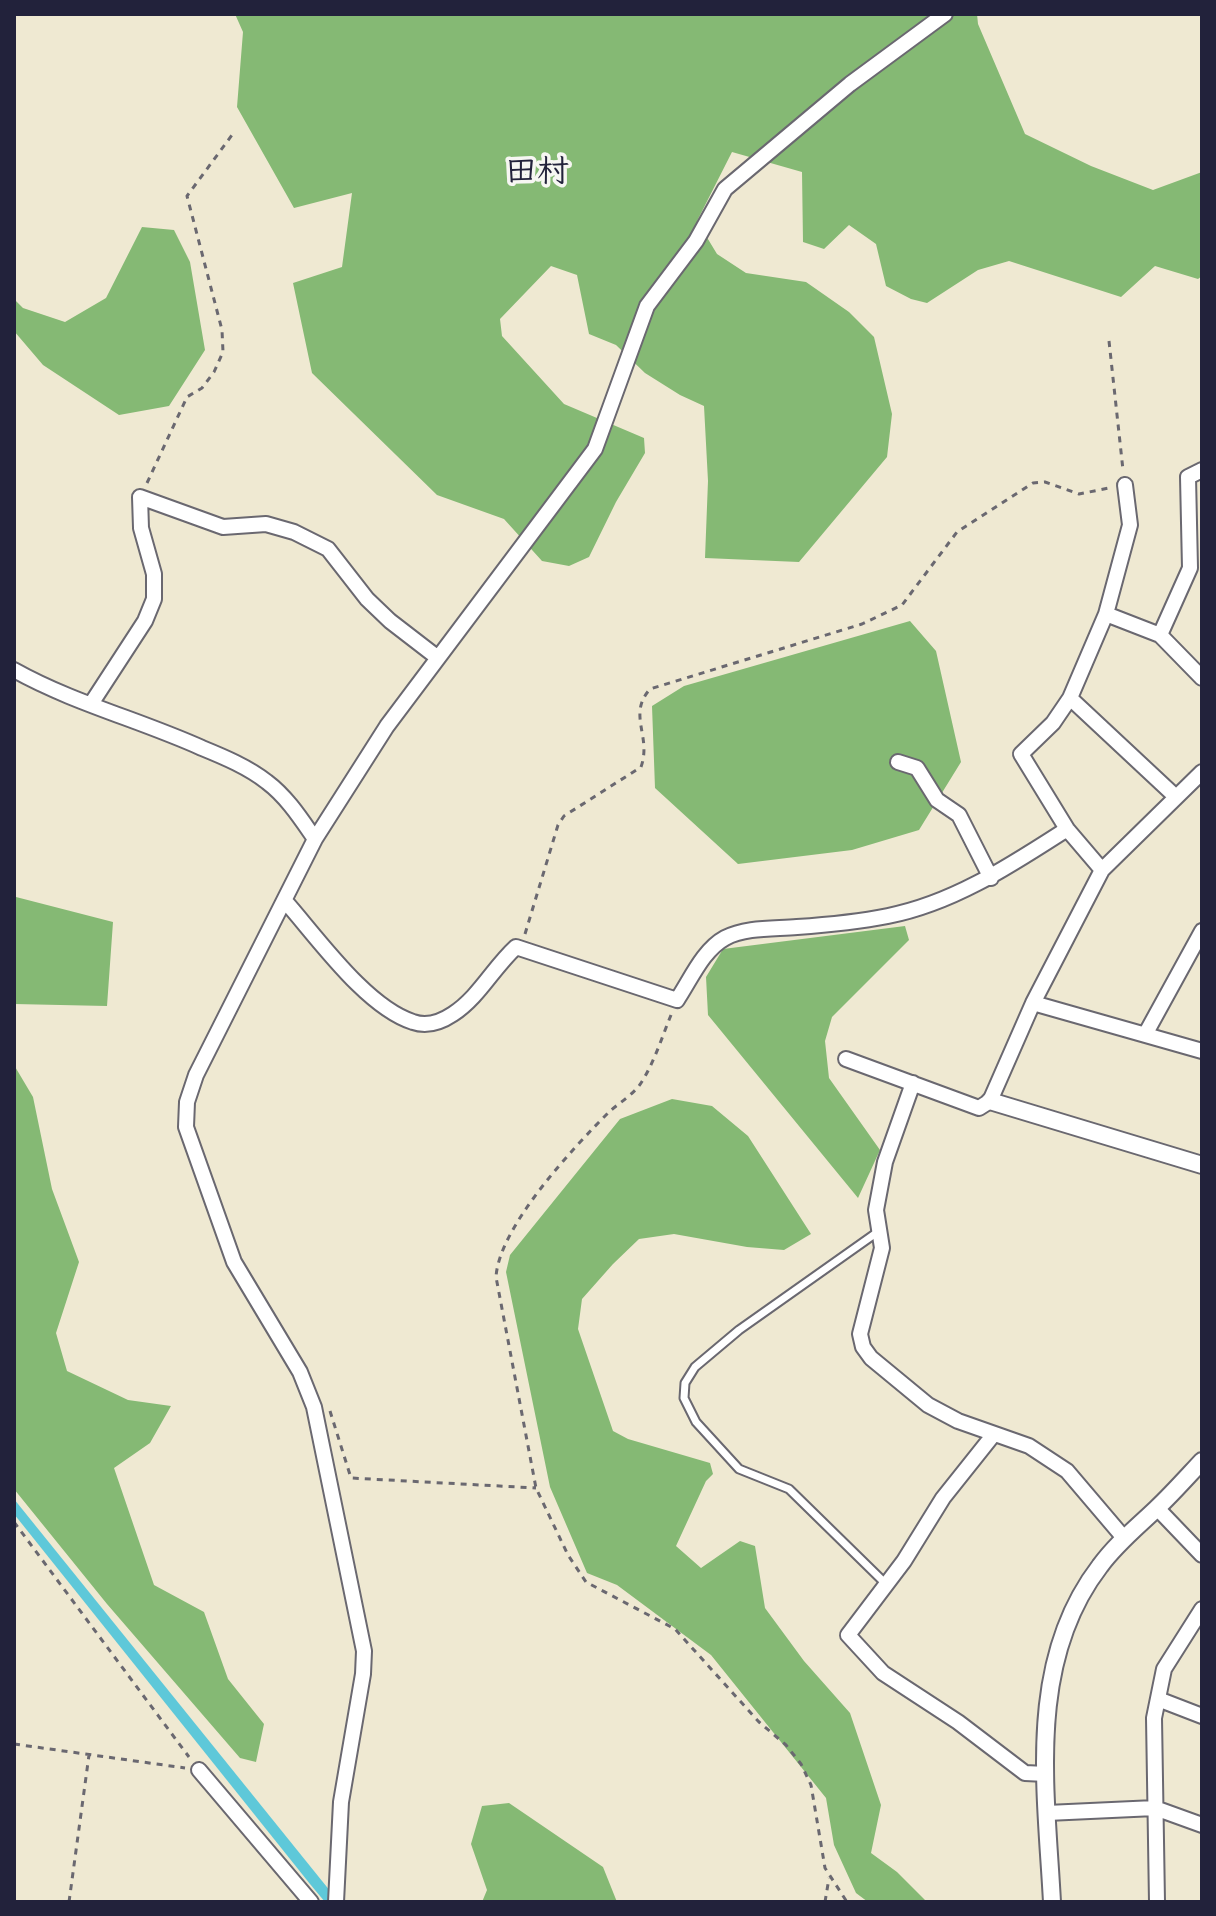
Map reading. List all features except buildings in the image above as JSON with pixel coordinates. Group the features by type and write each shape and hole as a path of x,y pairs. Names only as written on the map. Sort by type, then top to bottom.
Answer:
{"street":[{"path":"336,1898 341,1802 364,1651 314,1407 300,1372 234,1262 186,1127 187,1102 196,1075 315,839 387,726 595,449 647,306 696,241 725,189 850,84 945,14"},
{"path":"1160,635 1196,568 1188,477 1202,470"},
{"path":"1102,870 1067,829 1021,754 1053,723 1070,698 1106,614 1130,525 1125,485"},
{"path":"91,704 145,621 154,599 154,574 141,528 140,497 223,527 266,524 294,532 328,549 367,599 438,658"},
{"path":"1106,614 1160,635 1202,678"},
{"path":"14,670 230,760 268,782 294,809 315,839"},
{"path":"1070,698 1176,797"},
{"path":"898,762 917,768 937,800 959,815 991,878"},
{"path":"846,1059 979,1108 990,1101 1033,1003 1102,870 1202,772"},
{"path":"285,901 367,994 392,1013 415,1023 435,1024 474,997 501,961 516,947 677,1000 713,945 729,936 751,930 827,925 889,916 935,902 991,878 1067,829"},
{"path":"1146,1033 1202,931"},
{"path":"1033,1003 1202,1051"},
{"path":"913,1083 885,1162 876,1210 882,1248 860,1334 863,1347 871,1358 928,1405 958,1421 1029,1446 1067,1471 1124,1538"},
{"path":"990,1101 1202,1165"},
{"path":"994,1434 943,1498 848,1635 883,1673 958,1722 1025,1773 1046,1774"},
{"path":"1052,1902 1045,1723 1061,1642 1078,1600 1099,1566 1202,1461"},
{"path":"1157,1508 1202,1555"},
{"path":"1157,1902 1154,1718 1164,1669 1202,1609"},
{"path":"1158,1699 1202,1716"},
{"path":"199,1770 311,1902"},
{"path":"1047,1813 1155,1808 1202,1825"}],"lane":[{"path":"879,1231 739,1330 695,1367 685,1383 684,1398 696,1422 739,1469 789,1489 886,1584"}],"path":[{"path":"140,497 187,397 202,388 223,352 222,330 187,196 232,135"},
{"path":"520,949 558,825 564,816 641,767 645,755 639,707 641,699 650,689 862,624 902,605 957,532 1033,483 1045,482 1079,494 1125,485 1109,341"},
{"path":"677,1000 640,1085 609,1112 559,1166 505,1242 497,1262 496,1277 536,1488 568,1555 586,1582 675,1629 759,1722 786,1745 801,1764 811,1785 825,1868 847,1902"},
{"path":"314,1407 332,1411 351,1478 536,1488"},
{"path":"14,1522 199,1770"},
{"path":"14,1744 199,1770"},
{"path":"69,1902 89,1755"},
{"path":"825,1902 830,1876"}],"green space":[{"path":"235,14 977,14 978,24 1025,134 1091,166 1153,190 1202,172 1202,276 1198,279 1155,266 1121,297 1009,261 978,270 927,303 911,299 886,286 876,244 849,225 824,249 803,242 802,172 732,152 697,221 717,254 746,273 806,282 849,312 874,337 892,414 887,457 799,562 705,558 708,481 704,406 645,373 616,345 589,334 577,275 551,266 500,319 502,336 564,404 644,438 645,453 589,557 569,566 542,561 504,519 437,495 312,373 293,283 342,267 352,193 294,208 237,107 243,32"},
{"path":"142,227 174,230 190,262 205,350 169,406 119,415 43,365 14,331 14,299 23,308 65,322 106,298"},
{"path":"910,621 936,651 961,762 919,830 852,850 738,864 655,788 652,706 684,686"},
{"path":"14,891 16,897 113,922 107,1006 14,1004"},
{"path":"905,926 909,940 832,1017 825,1041 829,1078 880,1150 858,1198 708,1015 706,977 723,949"},
{"path":"14,1065 33,1097 52,1189 79,1262 56,1333 67,1371 128,1400 171,1406 150,1443 114,1468 154,1585 204,1612 228,1679 264,1724 256,1762 240,1758 107,1604 14,1489"},
{"path":"672,1099 712,1106 748,1136 811,1234 784,1250 674,1234 639,1239 582,1299 578,1329 613,1431 628,1439 710,1463 713,1474 706,1481 676,1546 701,1568 740,1541 755,1546 765,1608 804,1661 850,1713 881,1805 871,1853 897,1872 927,1902 868,1902 856,1893 834,1845 826,1798 711,1655 617,1585 587,1573 550,1487 506,1272 510,1255 620,1119"},
{"path":"509,1803 603,1867 617,1902 482,1902 487,1890 471,1844 482,1806"}],"water":[{"path":"14,1499 339,1902 325,1902 310,1884 14,1514"}],"district":[{"name":"田村","path":"537,173"}]}
